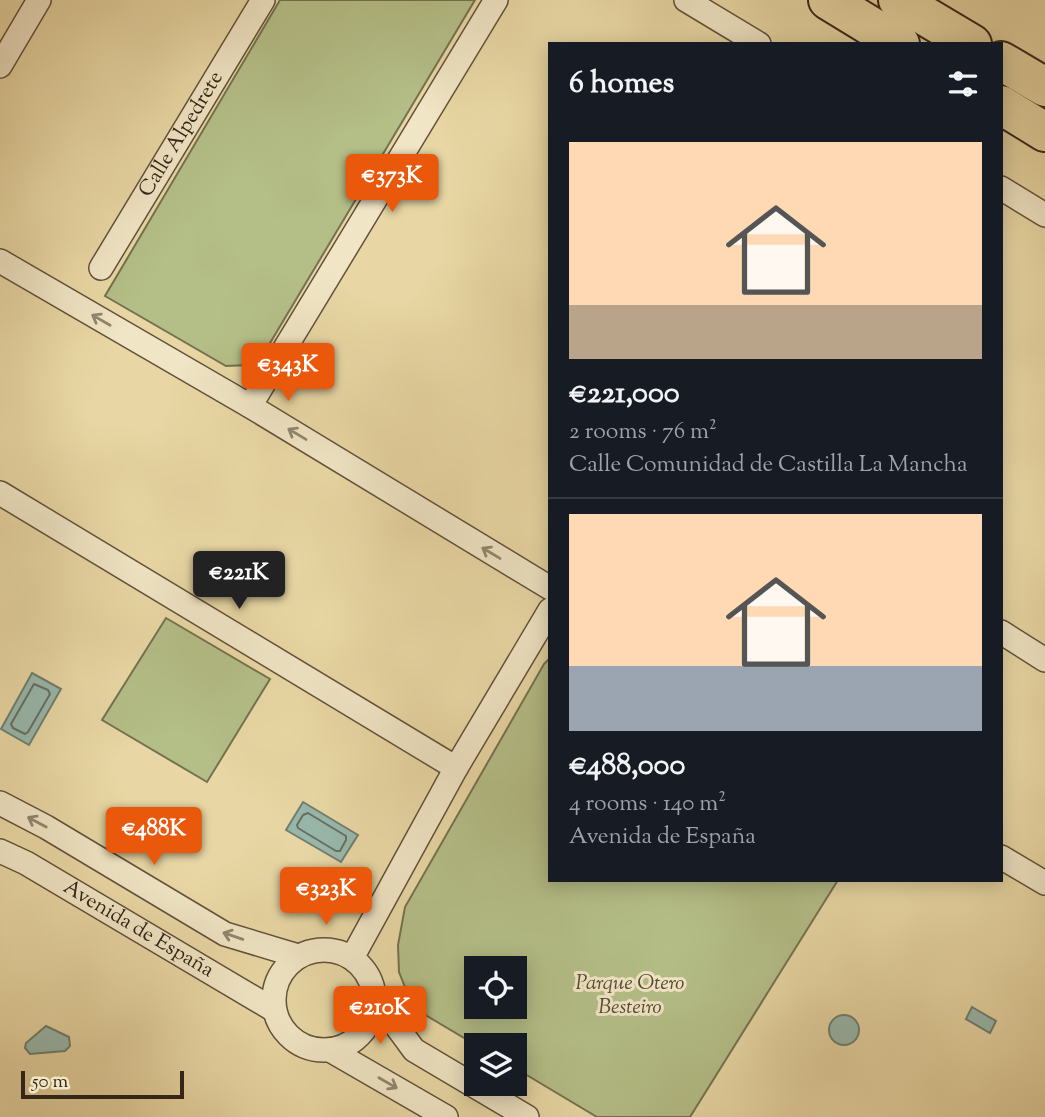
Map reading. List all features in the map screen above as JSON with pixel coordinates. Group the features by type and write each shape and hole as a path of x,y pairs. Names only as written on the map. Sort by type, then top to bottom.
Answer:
{"highway":[{"path":"828,0 897,42"},
{"path":"898,0 969,42"},
{"path":"1003,62 1045,87"},
{"path":"1003,106 1045,132"}],"street":[{"path":"0,66 39,0"},
{"name":"Calle Alpedrete","path":"101,268 263,0"},
{"path":"250,406 496,0"},
{"path":"686,0 756,42"},
{"path":"1003,189 1045,215"},
{"path":"0,261 250,406 548,587"},
{"path":"0,493 456,768"},
{"path":"352,958 456,768 548,613"},
{"path":"1003,633 1045,660"},
{"name":"Avenida de España","path":"0,803 46,827 225,934 298,956"},
{"name":"Avenida de España","path":"0,851 26,863 275,1010"},
{"path":"1003,858 1045,883"},
{"path":"326,949 352,958 368,975 374,998 374,1010 363,1032 342,1047 330,1050 308,1047 289,1036 280,1025 275,1010 275,985 280,974 298,956 311,951 326,949"},
{"path":"374,998 415,1050 527,1117"},
{"path":"330,1050 446,1117"}],"green space":[{"path":"280,0 475,0 267,348 249,365 226,366 105,296"},
{"path":"166,618 270,679 207,782 102,720"},
{"name":"Parque Otero Besteiro","path":"548,660 548,882 837,882 690,1117 597,1117 527,1075 527,1033 464,1033 464,1038 427,1016 409,997 399,972 398,945 405,907"}],"water":[{"path":"32,673 61,689 29,745 1,729"},
{"path":"303,802 358,835 341,862 286,830"},
{"path":"972,1007 996,1021 990,1033 966,1019"},
{"path":"844,1015 855,1019 859,1030 855,1041 844,1045 833,1041 829,1030 833,1019"},
{"path":"46,1026 69,1037 70,1046 65,1051 30,1054 25,1048 26,1043"}]}
